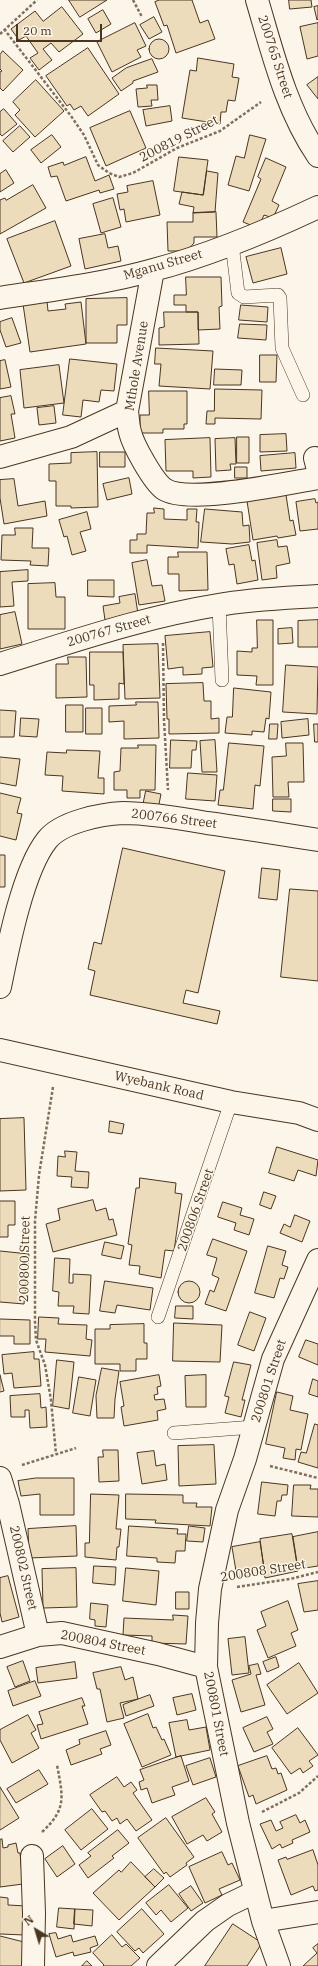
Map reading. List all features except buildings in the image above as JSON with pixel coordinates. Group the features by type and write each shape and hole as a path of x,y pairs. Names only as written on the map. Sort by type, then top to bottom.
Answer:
{"street":[{"name":"200765 Street","path":"257,0 282,86 306,139 318,156"},
{"name":"Mganu Street","path":"0,298 98,282 153,270 267,231 318,207"},
{"name":"Mthole Avenue","path":"153,270 128,411 130,433 139,453 148,469 164,489 182,494 211,495 317,469"},
{"path":"0,457 71,437 128,411"},
{"name":"200767 Street","path":"0,664 114,628 159,617 219,605 318,596"},
{"name":"200766 Street","path":"0,986 26,884 36,857 47,839 62,828 86,819 122,814 170,817 318,840"},
{"name":"Wyebank Road","path":"0,1050 231,1102 300,1113 318,1120"},
{"name":"200801 Street","path":"279,1966 263,1921 238,1823 206,1667 207,1623 210,1589 227,1510 254,1427 273,1359 318,1260"},
{"name":"200802 Street","path":"0,1478 8,1504 38,1635"},
{"name":"200804 Street","path":"0,1647 38,1635 62,1633 206,1667"},
{"path":"32,1856 34,1913 33,1966"},
{"path":"158,1966 205,1921 228,1906 255,1892"},
{"path":"263,1921 318,1912"}],"lane":[{"path":"232,244 238,293 244,297 278,294 280,298 282,348 303,395"},
{"path":"219,605 222,680"},
{"name":"200806 Street","path":"158,1317 231,1102"},
{"path":"174,1433 254,1427"}],"path":[{"path":"0,34 37,0"},
{"path":"133,0 142,17"},
{"name":"200819 Street","path":"4,29 71,116 84,135 98,165 108,173 119,177 133,173 177,148 220,130 282,86"},
{"path":"159,617 164,652 164,720 170,817"},
{"name":"200800 Street","path":"56,1063 39,1175 35,1221 36,1340 48,1379 56,1454"},
{"path":"21,1465 76,1448"},
{"path":"244,1459 318,1478"},
{"name":"200808 Street","path":"210,1589 290,1579 318,1572"},
{"path":"32,1856 32,1847 39,1835 53,1822 62,1804 62,1790 57,1765"},
{"path":"238,1823 299,1793 318,1776"}]}
